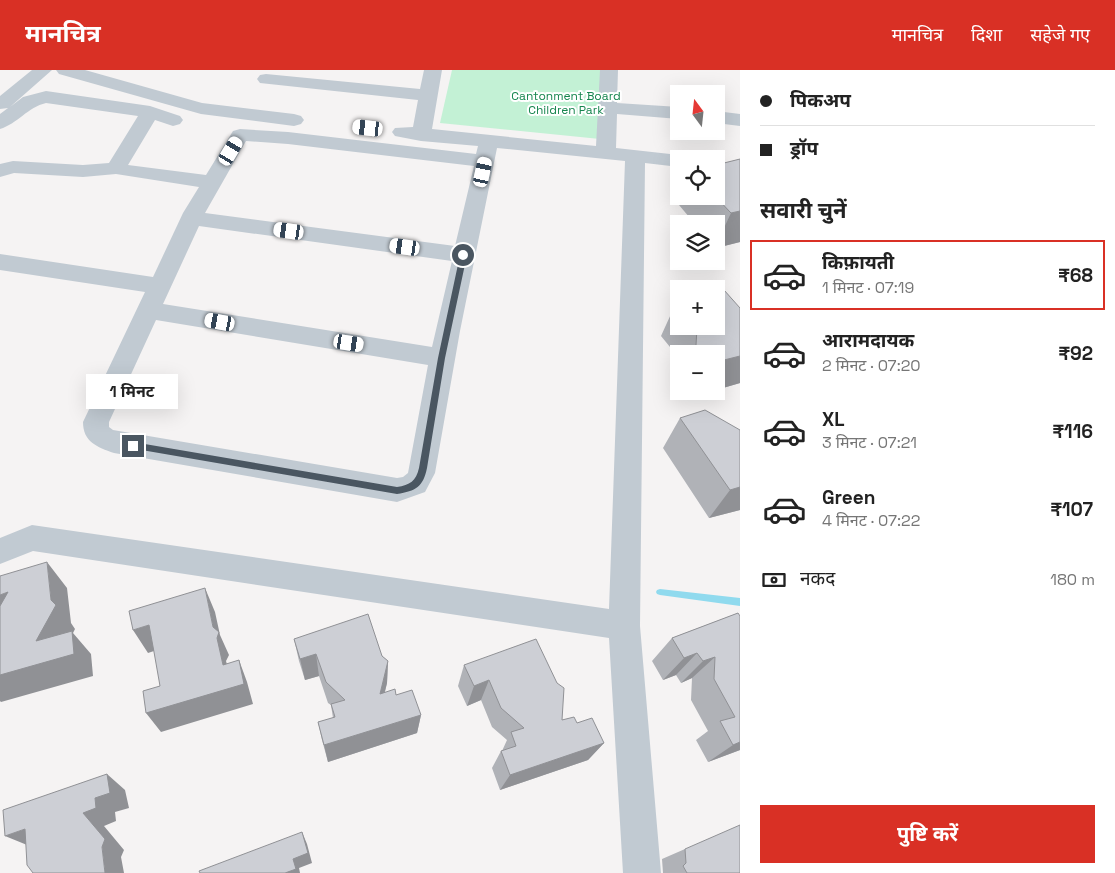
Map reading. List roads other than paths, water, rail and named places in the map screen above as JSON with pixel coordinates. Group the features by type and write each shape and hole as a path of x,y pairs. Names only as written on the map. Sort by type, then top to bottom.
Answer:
{"street":[{"path":"0,105 43,70"},
{"path":"65,70 200,108 310,122"},
{"path":"421,135 433,70"},
{"path":"606,153 609,70"},
{"path":"266,79 314,77 428,96"},
{"path":"0,123 30,101 46,97 150,112 203,126"},
{"path":"608,108 670,112"},
{"path":"119,168 118,164 150,112"},
{"path":"725,118 740,120"},
{"path":"383,130 421,135 487,151"},
{"path":"487,151 442,358 421,479 411,488 397,490 114,442 104,438 96,431 96,422 159,286 212,182 231,133 487,151 606,153 670,160"},
{"path":"635,156 624,626 642,873"},
{"path":"0,171 14,167 83,171 119,168 125,171 212,182"},
{"path":"192,218 463,255"},
{"path":"0,262 159,286"},
{"path":"148,310 442,358"},
{"path":"0,551 32,538 624,626"}],"waterway":[{"path":"660,592 740,602"}],"park label":[{"name":"Cantonment Board Children Park","path":"566,103"}]}
